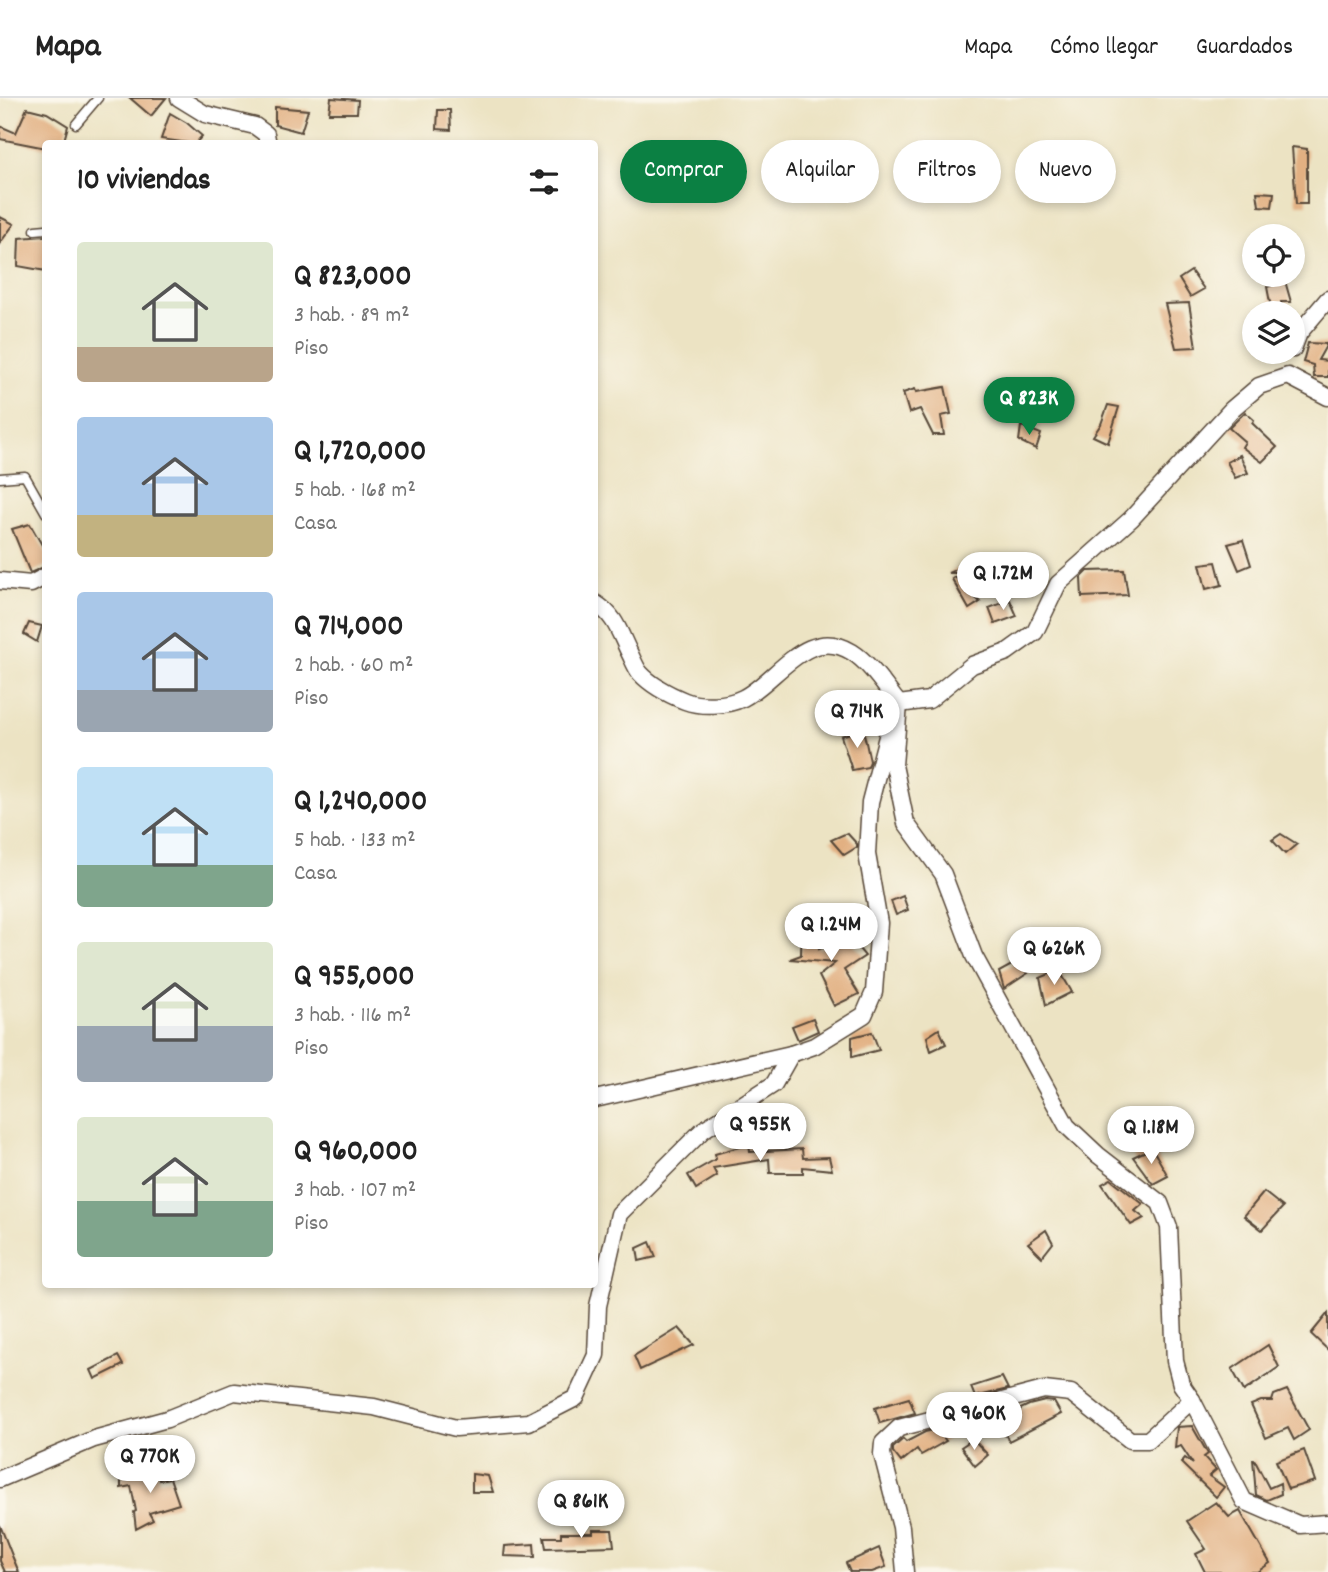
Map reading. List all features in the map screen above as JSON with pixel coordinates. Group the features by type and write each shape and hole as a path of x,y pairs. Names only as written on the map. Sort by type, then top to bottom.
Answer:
{"street":[{"path":"179,98 205,114 255,126 266,134 267,140"},
{"path":"1305,326 1328,299"},
{"path":"1287,376 1290,364"},
{"path":"899,704 929,700 972,665 1007,652 1035,632 1058,584 1131,519 1232,409 1259,386 1287,376 1328,397"},
{"path":"1313,389 1328,407"},
{"path":"0,581 31,584 42,578"},
{"path":"598,605 610,612 639,672 665,691 687,702 727,703 743,698 805,650 839,646 854,653 899,704 894,765 906,823 943,874 974,956 1067,1126 1098,1155 1160,1203 1168,1227 1175,1361 1181,1384 1244,1501 1300,1525 1328,1523"},
{"path":"598,1098 791,1054 814,1046 864,1015 874,992 878,923 867,854 870,802 899,704"},
{"path":"0,1479 94,1439 167,1419 234,1392 374,1407 456,1428 530,1422 576,1398 596,1355 598,1306 619,1214 704,1130 774,1084 791,1054"},
{"path":"905,1572 901,1527 882,1454 883,1443 899,1428 1044,1390 1071,1393 1130,1440 1148,1440 1192,1400"}],"lane":[{"path":"76,124 98,98"},
{"path":"35,230 42,229"},
{"path":"0,478 25,476 42,506"}],"building":[{"path":"130,98 166,98 151,116"},
{"path":"331,98 358,100 357,113 329,113"},
{"path":"275,107 308,110 301,132 275,125"},
{"path":"27,108 47,113 68,126 64,140 42,140 42,147 0,139 0,126 16,133"},
{"path":"438,110 450,110 451,130 437,129"},
{"path":"170,113 202,136 198,140 161,139"},
{"path":"1292,147 1307,149 1307,204 1296,204"},
{"path":"1257,192 1274,193 1272,207 1259,206"},
{"path":"0,217 14,224 0,243"},
{"path":"42,236 42,270 18,266 19,238"},
{"path":"1191,271 1204,289 1190,297 1179,279"},
{"path":"1267,287 1287,287 1291,301 1270,301"},
{"path":"1189,303 1196,347 1176,348 1165,304"},
{"path":"1308,343 1327,344 1318,360 1328,361 1328,377 1314,377 1313,365 1305,363"},
{"path":"945,387 951,414 941,416 944,435 933,435 920,409 909,413 903,393 915,389 916,392"},
{"path":"1108,405 1119,407 1108,443 1093,436"},
{"path":"1245,412 1254,420 1252,423 1277,447 1262,462 1242,447 1245,442 1229,428"},
{"path":"1021,426 1041,434 1036,449 1019,441"},
{"path":"1240,455 1248,473 1235,478 1227,462"},
{"path":"30,524 42,545 42,568 30,573 12,529"},
{"path":"1243,540 1251,565 1239,570 1228,544"},
{"path":"983,558 991,573 948,573"},
{"path":"1216,562 1222,585 1206,589 1200,564"},
{"path":"1124,570 1128,595 1082,597 1081,578 1088,571"},
{"path":"955,577 980,602 969,609 952,579"},
{"path":"1010,600 1017,616 995,624 989,608"},
{"path":"29,623 42,626 37,642 24,634"},
{"path":"863,729 870,761 868,767 852,770 841,736"},
{"path":"847,833 857,847 844,855 831,840"},
{"path":"1281,834 1297,844 1285,854 1272,840"},
{"path":"903,896 908,910 896,915 891,901"},
{"path":"802,924 819,924 819,949 850,938 865,956 844,970 859,994 834,1006 819,976 835,963 790,959 801,955"},
{"path":"1019,961 1028,973 1004,989 999,972"},
{"path":"1059,970 1072,992 1046,1005 1040,978"},
{"path":"813,1018 818,1031 798,1040 792,1026"},
{"path":"939,1029 946,1044 931,1051 927,1037"},
{"path":"872,1032 879,1050 852,1057 852,1037"},
{"path":"749,1144 750,1152 802,1149 803,1158 829,1157 832,1170 803,1167 803,1173 770,1173 769,1159 713,1168 717,1176 696,1189 688,1175 716,1159 715,1154"},
{"path":"1152,1148 1168,1176 1153,1184 1133,1157"},
{"path":"1111,1179 1143,1204 1135,1211 1144,1218 1131,1225 1102,1184"},
{"path":"1264,1192 1283,1207 1262,1230 1244,1216"},
{"path":"1046,1230 1053,1243 1042,1257 1028,1243"},
{"path":"650,1242 656,1257 639,1261 637,1248"},
{"path":"1328,1313 1328,1350 1311,1334"},
{"path":"679,1328 694,1345 640,1370 634,1356"},
{"path":"1268,1345 1279,1367 1244,1391 1232,1369"},
{"path":"118,1356 123,1365 95,1379 91,1370"},
{"path":"1002,1377 1008,1389 975,1397 971,1387"},
{"path":"1287,1390 1309,1430 1294,1440 1288,1428 1266,1438 1251,1405 1272,1401 1274,1395"},
{"path":"909,1398 915,1413 880,1423 875,1408"},
{"path":"1054,1402 1061,1414 1009,1441 997,1420 1029,1405"},
{"path":"1192,1426 1208,1454 1204,1457 1216,1470 1209,1476 1224,1487 1216,1497 1181,1463 1185,1458 1193,1464 1181,1446 1175,1448 1177,1427"},
{"path":"937,1429 946,1441 921,1455 917,1449 901,1462 893,1452 893,1448 903,1439 906,1442"},
{"path":"973,1439 988,1455 975,1466 961,1447"},
{"path":"1304,1450 1315,1481 1288,1489 1276,1461"},
{"path":"1253,1459 1269,1488 1280,1483 1281,1494 1267,1500 1256,1495"},
{"path":"156,1470 159,1480 170,1478 179,1504 149,1513 153,1520 136,1529 131,1486 121,1488 121,1478"},
{"path":"472,1474 488,1476 493,1492 472,1492"},
{"path":"1216,1502 1229,1517 1240,1511 1270,1563 1257,1572 1205,1572 1196,1554 1206,1549 1187,1521"},
{"path":"0,1525 19,1572 5,1572 0,1561"},
{"path":"593,1530 612,1530 614,1546 546,1548 544,1537 561,1537 561,1533 593,1533"},
{"path":"534,1544 535,1557 504,1556 505,1546"},
{"path":"879,1548 886,1567 872,1572 850,1572 846,1563"}]}
